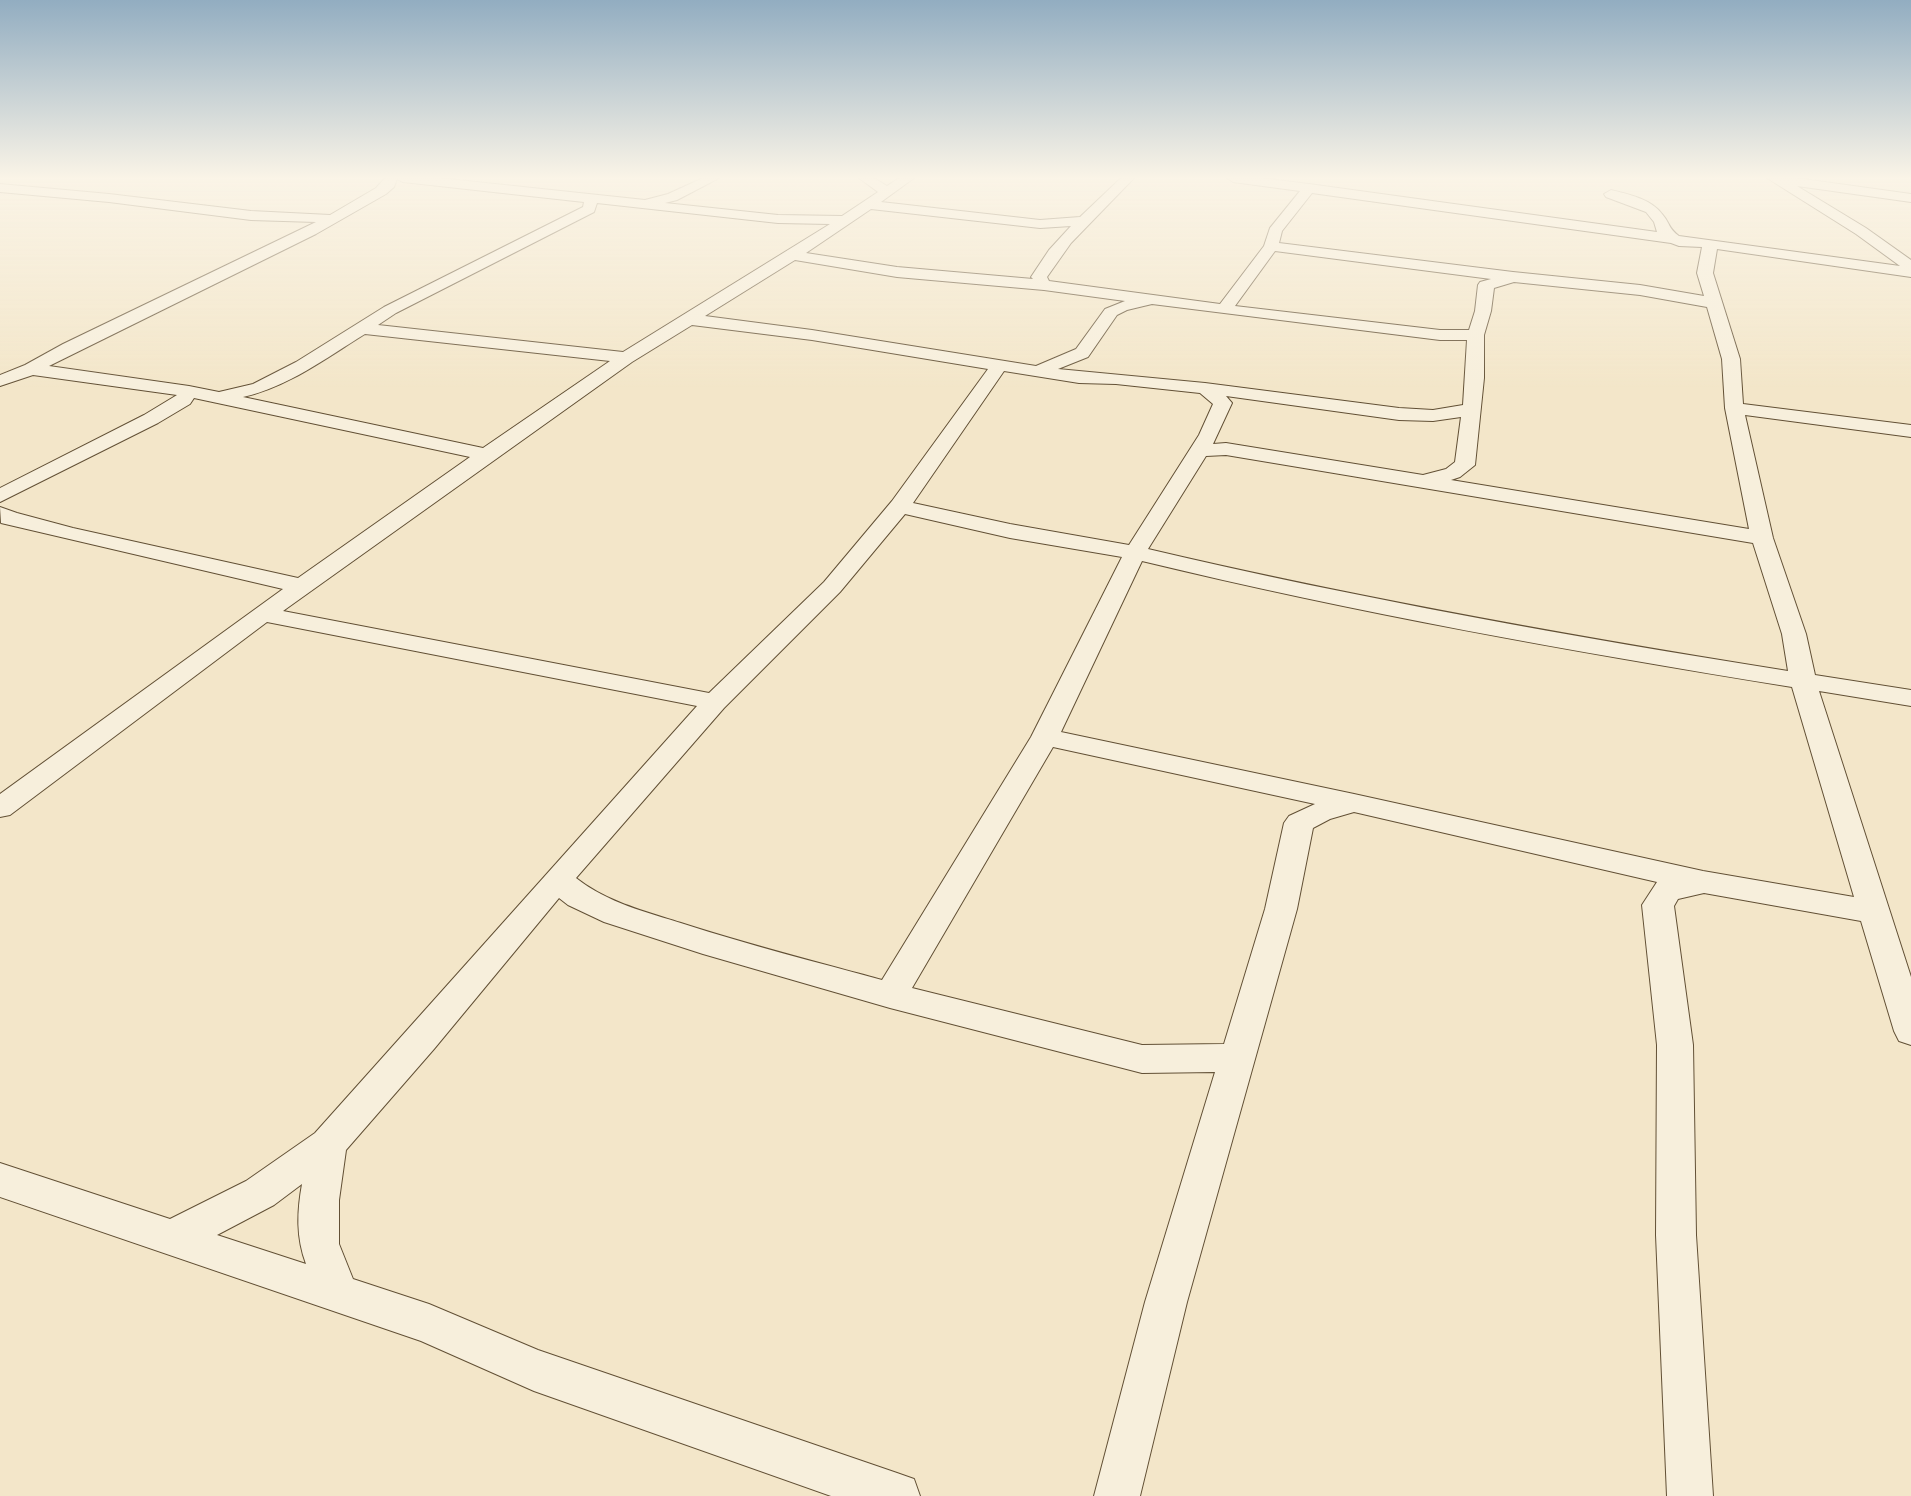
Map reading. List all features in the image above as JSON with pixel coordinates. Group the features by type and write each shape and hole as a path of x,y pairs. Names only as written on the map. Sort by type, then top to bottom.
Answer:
{"street":[{"path":"0,381 31,369 69,348 276,248"},
{"path":"215,396 252,390 272,382 302,366 390,310 507,248"},
{"path":"0,808 263,614 486,455 626,358 803,248"},
{"path":"1060,248 1041,271 1039,277 1049,285 1097,302 1111,312"},
{"path":"1225,309 1270,248"},
{"path":"1286,248 1513,277 1640,290 1714,303"},
{"path":"1710,248 1705,273 1731,359 1734,408 1762,538 1794,634 1803,681 1911,1031"},
{"path":"1724,248 1911,272"},
{"path":"1887,248 1911,267"},
{"path":"793,255 897,272 1049,285 1225,309 1440,334 1476,335"},
{"path":"1473,271 1486,285 1483,311 1476,335 1472,409 1465,465 1482,483 1504,495"},
{"path":"1486,285 1513,277"},
{"path":"1039,371 1082,353 1111,312 1122,306 1150,300"},
{"path":"686,320 812,335 1079,378 1205,388 1338,404 1406,416 1450,415 1472,409"},
{"path":"360,328 626,358"},
{"path":"172,1238 260,1193 328,1144 422,1039 557,880 715,702 832,587 900,506 999,365"},
{"path":"31,369 189,391 486,455"},
{"path":"890,994 1045,737 1135,553 1199,451 1223,403 1205,388"},
{"path":"0,496 152,419 183,400 189,391"},
{"path":"1734,408 1911,431"},
{"path":"1427,417 1469,430"},
{"path":"1199,451 1226,449 1762,538"},
{"path":"1425,482 1465,465"},
{"path":"900,506 1010,530 1135,553 1262,582 1623,652 1911,698"},
{"path":"3,516 303,586"},
{"path":"263,614 715,702"},
{"path":"1045,737 1354,803 1703,882 1875,912"},
{"path":"0,787 35,783"},
{"path":"1117,1496 1166,1302 1281,909 1299,823 1320,812 1354,803"},
{"path":"557,880 578,897 615,914 703,942 890,994 1142,1059 1238,1058"},
{"path":"1690,1496 1676,1234 1675,1045 1658,905 1668,890 1703,882"},
{"path":"328,1144 318,1200 319,1244 338,1294"},
{"path":"0,1180 430,1324 534,1370 892,1495"}]}
